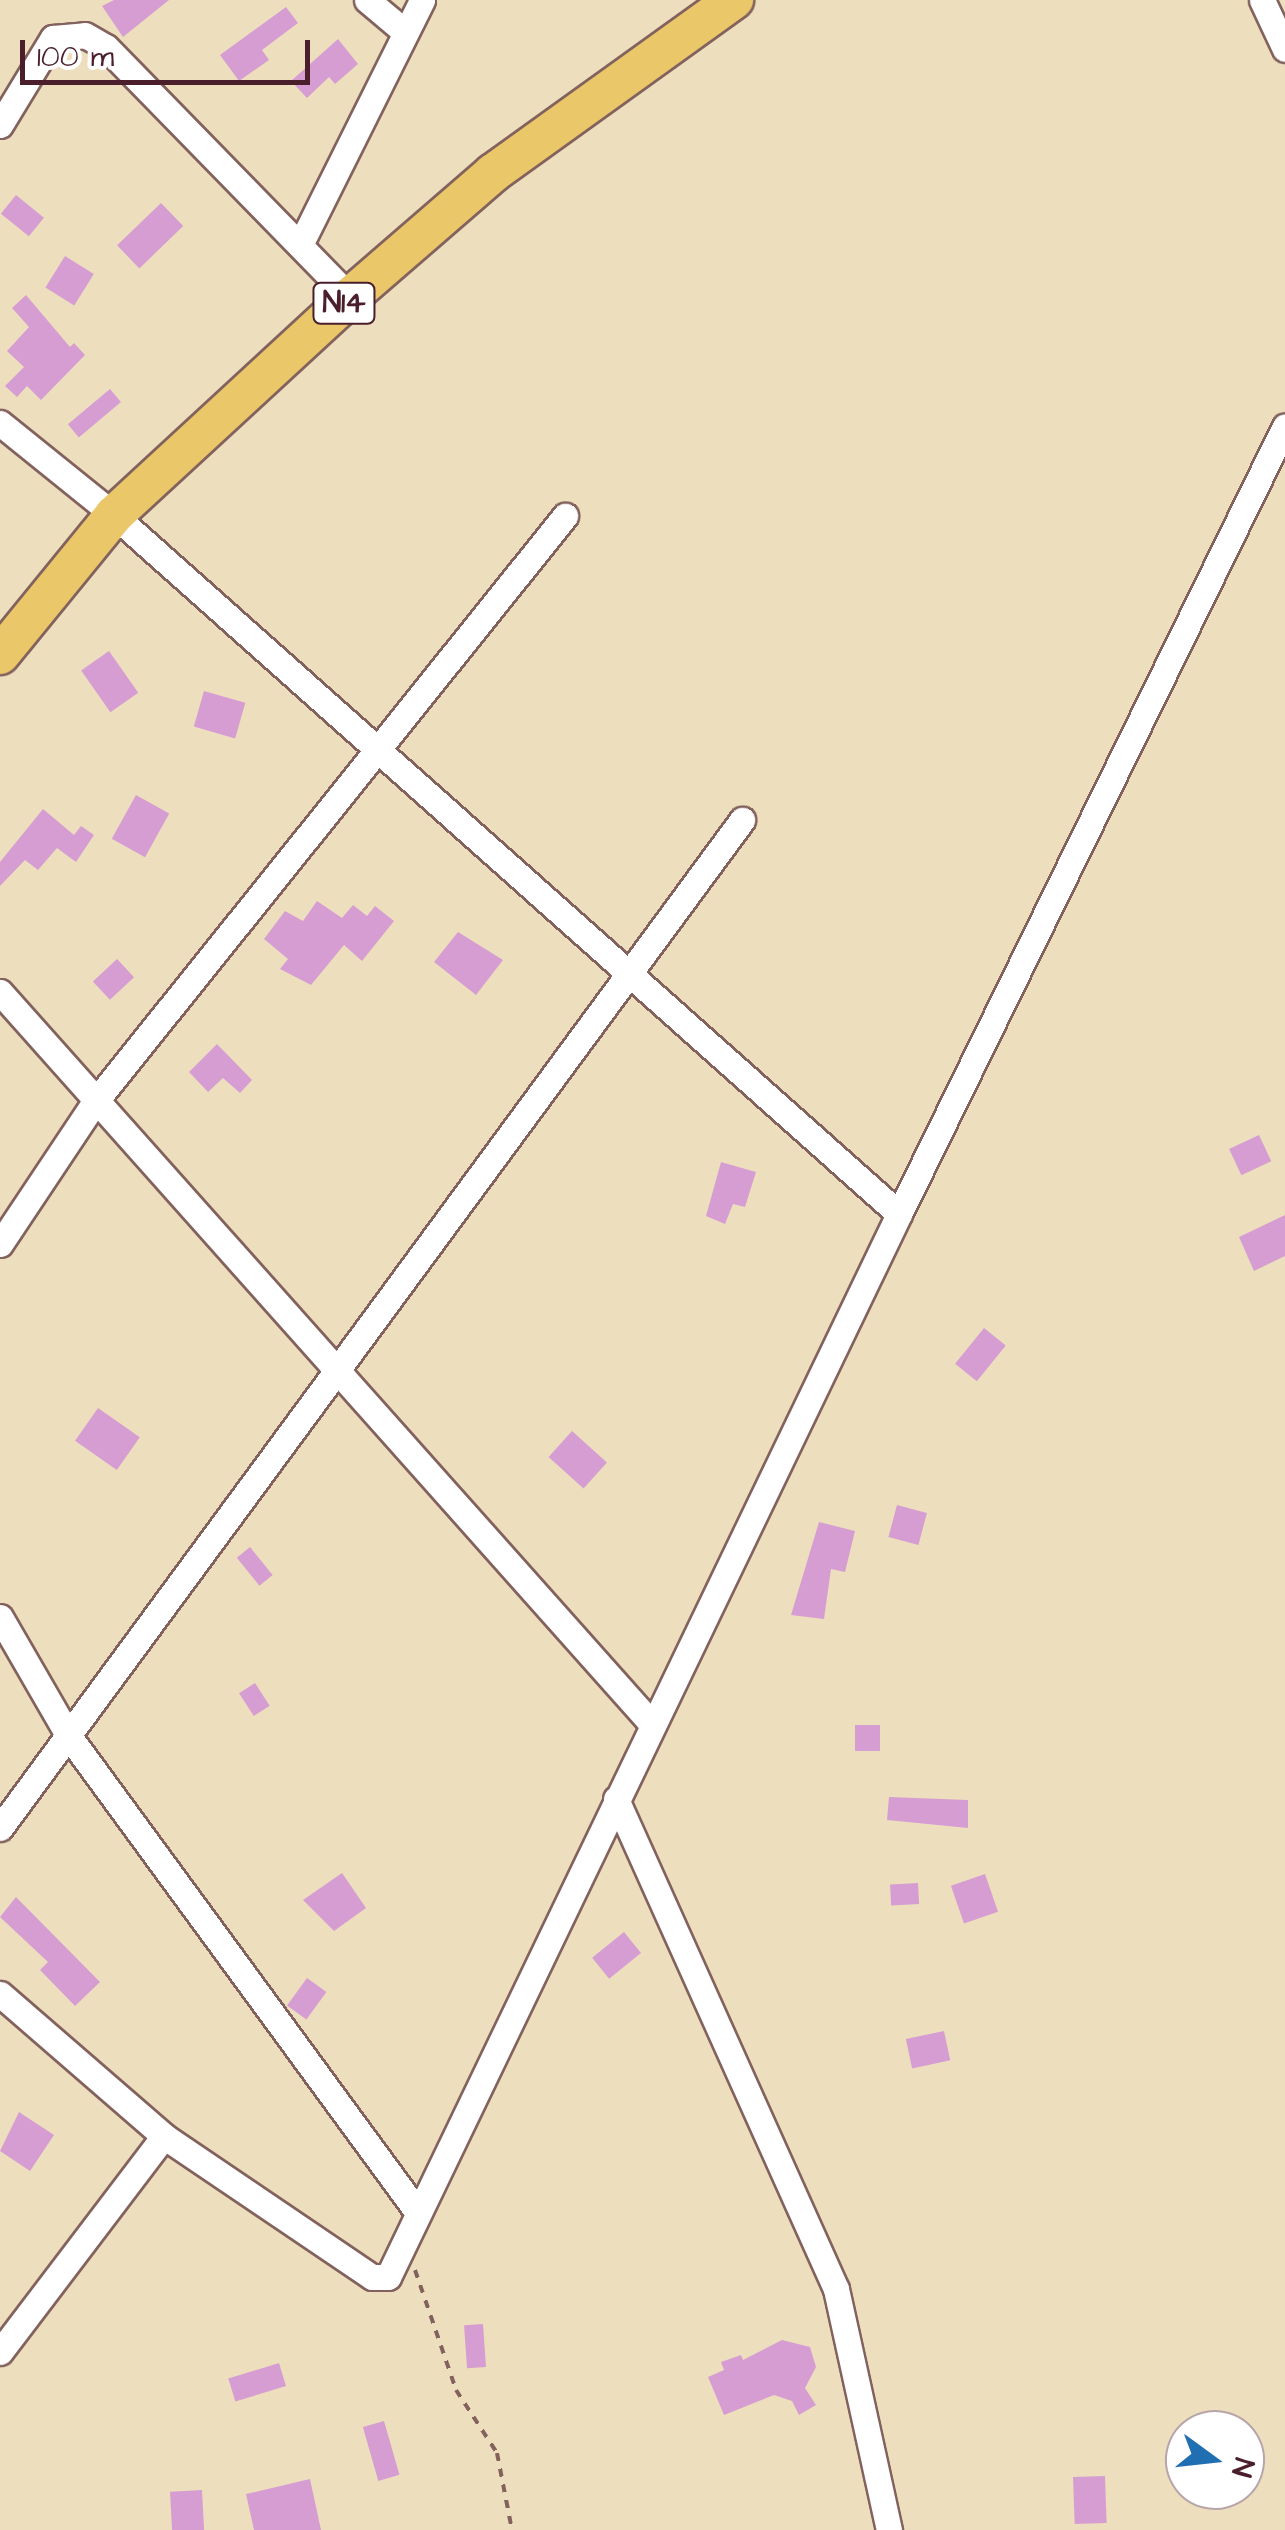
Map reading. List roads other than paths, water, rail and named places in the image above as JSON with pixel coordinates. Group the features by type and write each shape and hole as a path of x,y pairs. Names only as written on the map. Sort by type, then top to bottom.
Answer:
{"highway":[{"name":"N14","path":"0,655 114,514 350,297 493,173 734,0"}],"street":[{"path":"367,0 404,31"},
{"path":"302,241 422,0"},
{"path":"1262,0 1285,49"},
{"path":"0,124 53,38 85,35 106,47 302,241 350,297"},
{"path":"0,424 114,514 375,754 899,1214"},
{"path":"0,1994 164,2136 381,2281 391,2272 416,2210 1285,426"},
{"path":"0,1244 94,1103 565,516"},
{"path":"0,1828 742,820"},
{"path":"0,992 94,1103 339,1368 652,1724"},
{"path":"0,1617 68,1735 416,2210"},
{"path":"616,1799 836,2290 889,2530"},
{"path":"0,2352 164,2136"}]}
